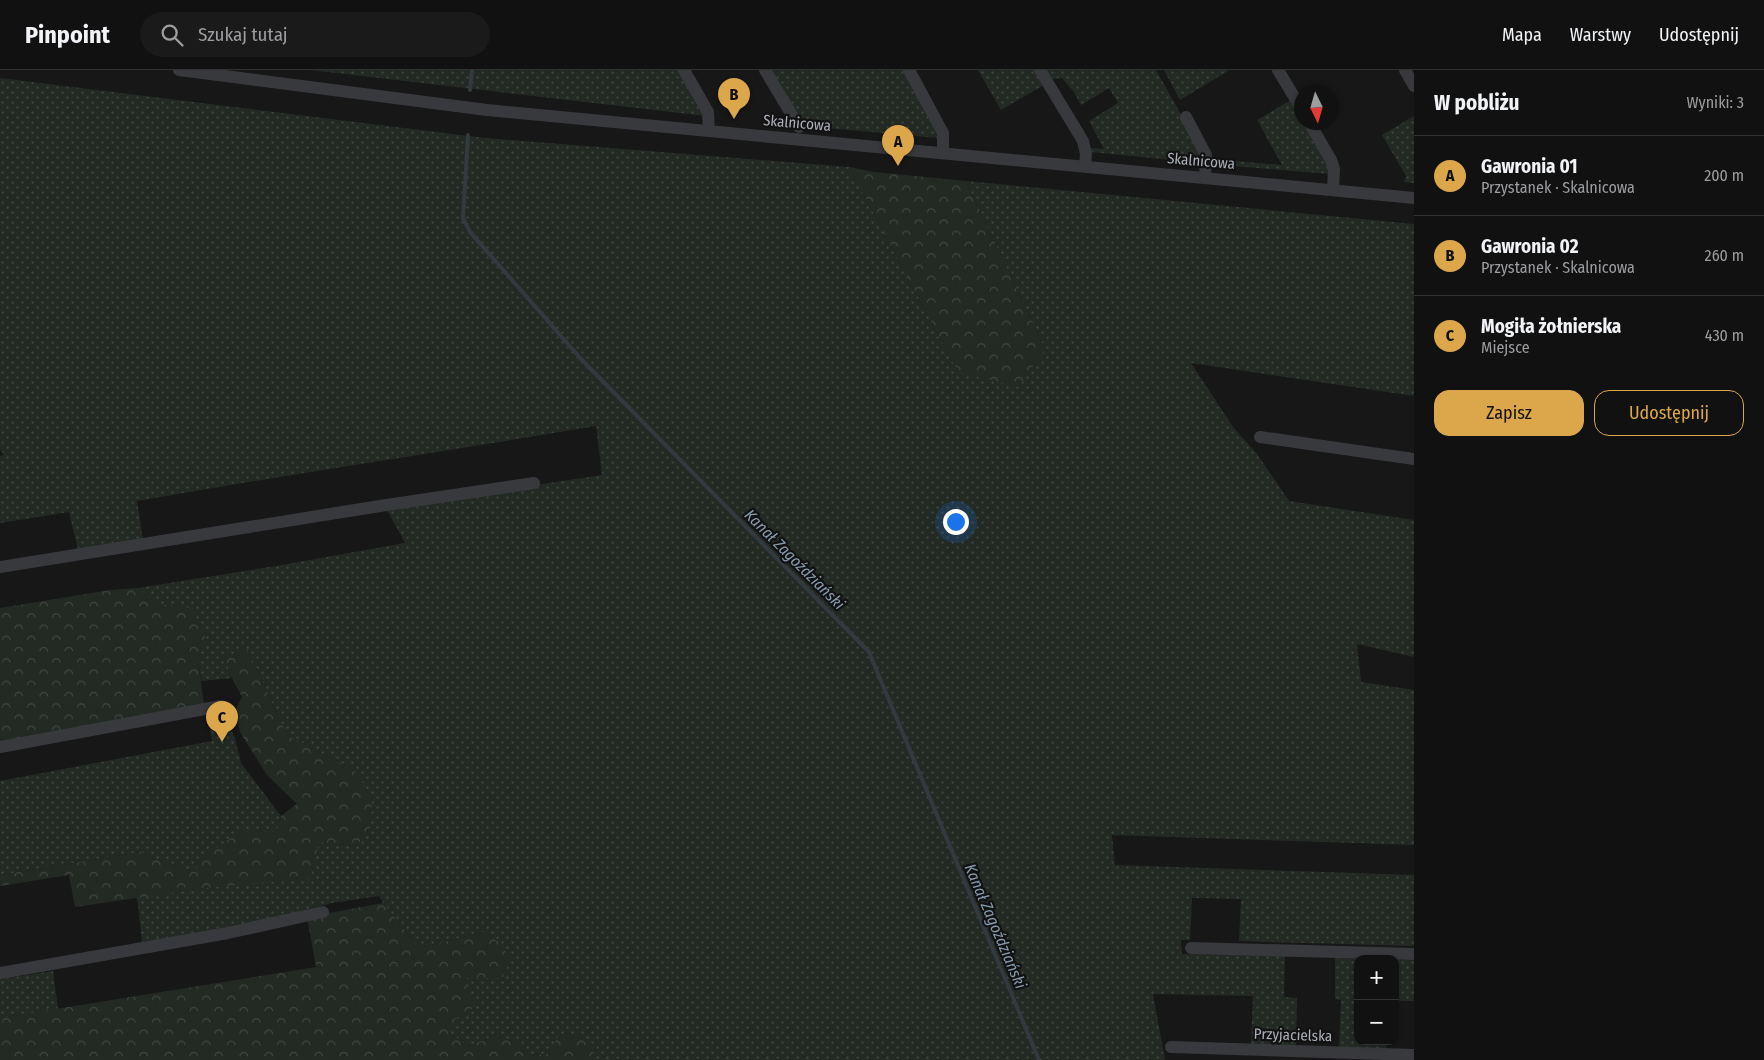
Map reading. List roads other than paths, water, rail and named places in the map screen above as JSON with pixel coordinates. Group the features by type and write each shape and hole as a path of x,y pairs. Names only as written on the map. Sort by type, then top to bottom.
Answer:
{"street":[{"name":"Skalnicowa","path":"179,70 475,108 1414,198"},
{"path":"684,70 708,112 709,131"},
{"path":"765,70 799,127"},
{"path":"909,70 944,133 943,153"},
{"path":"1040,70 1083,141 1086,154 1085,166"},
{"path":"1278,70 1294,97"},
{"path":"1405,70 1414,86"},
{"path":"1186,118 1206,155 1205,178"},
{"path":"1314,130 1331,160 1334,169 1333,190"},
{"path":"1260,437 1414,459"},
{"path":"0,567 534,483"},
{"path":"0,747 221,706"},
{"path":"0,973 228,934 323,912"},
{"path":"1190,948 1414,954"},
{"name":"Przyjacielska","path":"1171,1047 1414,1055"}],"waterway":[{"name":"Kanał Zagoździański","path":"470,90 472,70"},
{"name":"Kanał Zagoździański","path":"468,135 463,218 470,232 581,359 869,652 1039,1060"}],"place":[{"name":"Gawronia 02","path":"734,119"},
{"name":"Gawronia 01","path":"898,166"},
{"name":"Mogiła żołnierska","path":"222,742"}]}
